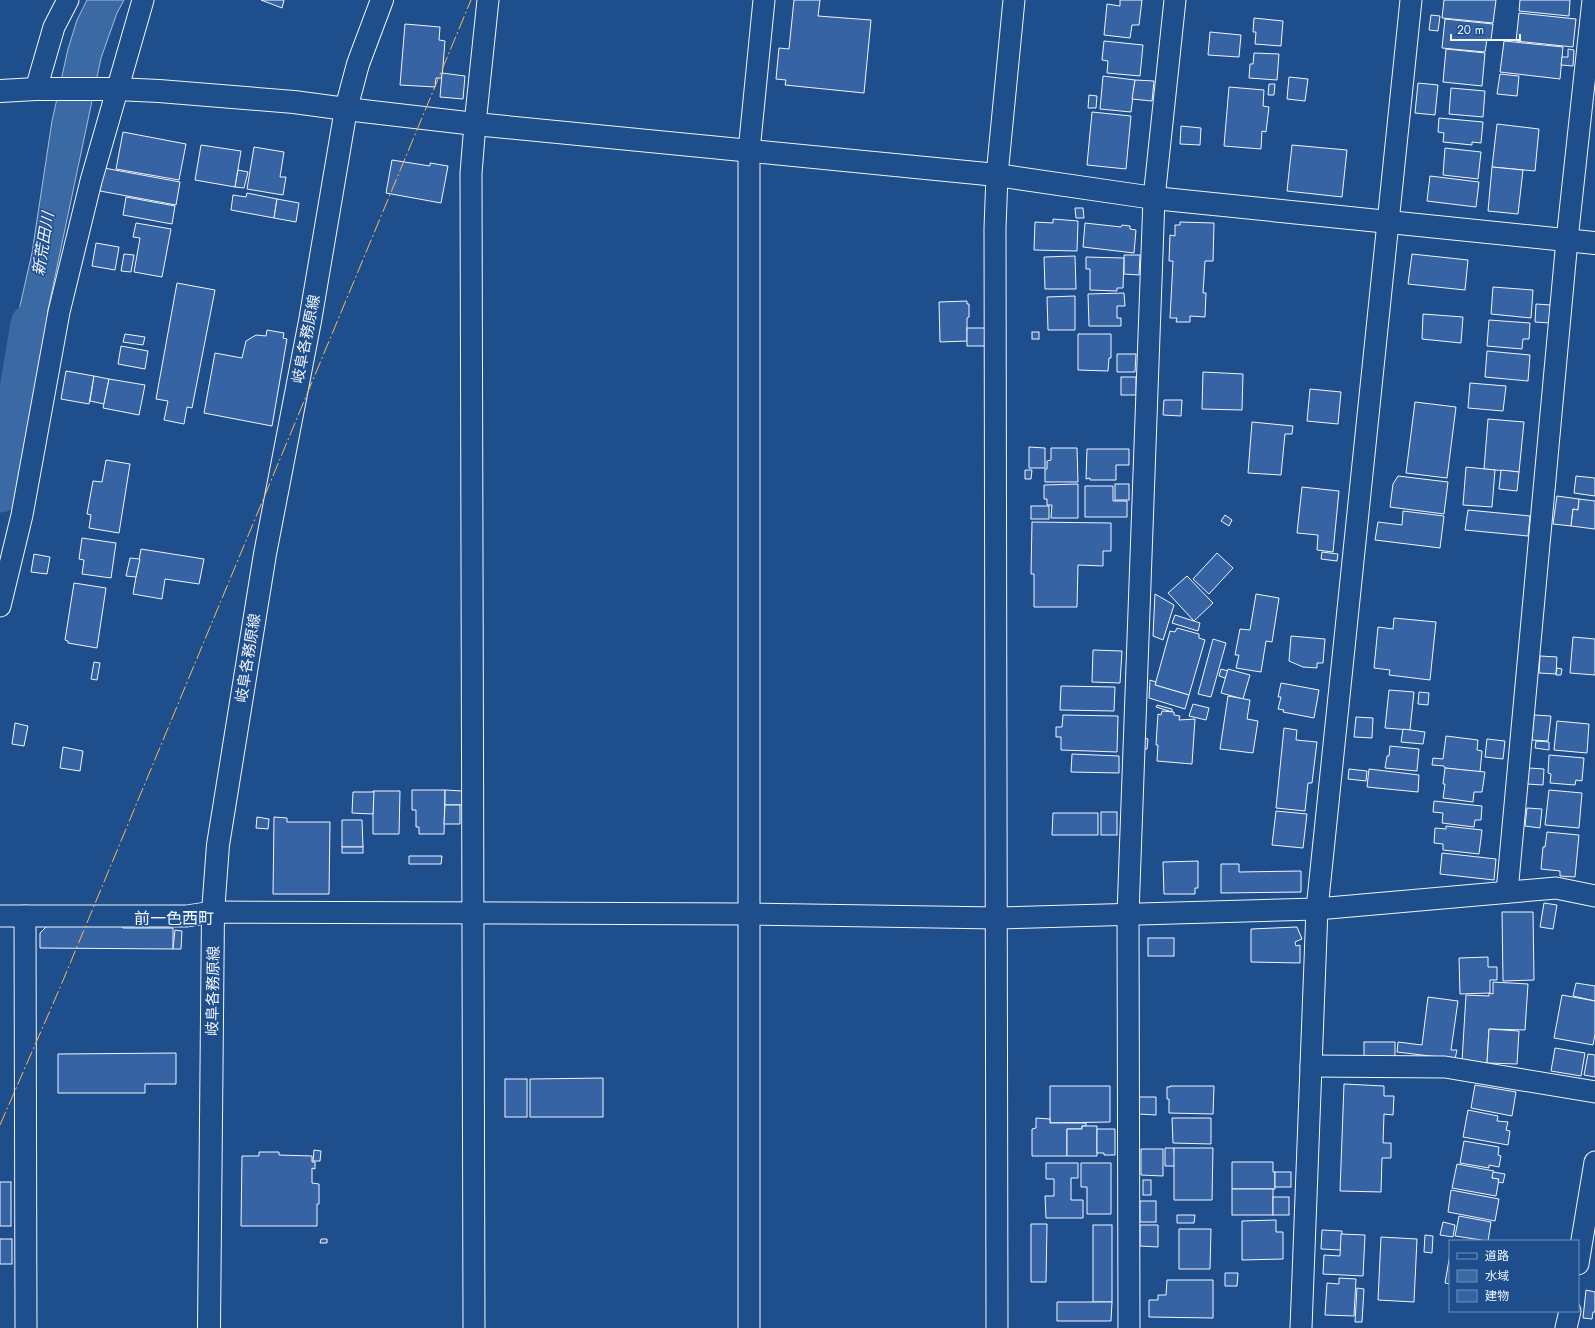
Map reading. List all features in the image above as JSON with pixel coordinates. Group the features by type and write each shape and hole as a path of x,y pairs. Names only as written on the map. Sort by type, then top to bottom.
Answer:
{"street":[{"path":"42,89 54,27 68,0"},
{"path":"0,606 22,515 58,312 91,181 109,89 143,0"},
{"name":"岐阜各務原線","path":"209,1328 213,912 218,845 265,554 310,320 346,110 358,64 382,0"},
{"path":"474,1328 471,173 474,124 488,0"},
{"path":"748,1328 749,151 764,0"},
{"path":"997,1328 995,228 997,175 1014,0"},
{"path":"1129,1328 1128,914 1154,198 1175,0"},
{"path":"1301,1328 1317,909 1411,0"},
{"path":"1507,892 1567,240 1593,0"},
{"path":"0,91 42,89 109,89 159,91 294,102 346,110 474,124 997,175 1154,198 1595,243"},
{"path":"0,916 187,916 213,912 748,914 997,918 1317,909 1556,888 1595,896"},
{"path":"25,916 26,1328"},
{"path":"1312,1066 1445,1067 1595,1092"},
{"path":"1579,1258 1595,1162"},
{"path":"1566,1328 1570,1312"}],"water":[{"path":"87,0 124,0 117,13 101,58 33,381 4,376 32,253 52,121 68,49 77,20"}],"building":[{"path":"261,0 284,0 282,8"},
{"path":"794,0 820,0 818,16 871,20 864,93 785,85 786,80 776,79 779,48 789,49"},
{"path":"1120,0 1142,0 1139,25 1132,25 1130,38 1104,35 1107,4 1120,6"},
{"path":"1444,0 1496,0 1493,23 1442,18"},
{"path":"1520,0 1570,0 1569,16 1519,11"},
{"path":"1519,13 1576,19 1573,47 1516,41"},
{"path":"1431,15 1440,16 1438,31 1429,30"},
{"path":"1254,18 1283,21 1281,46 1255,44 1256,32 1253,32"},
{"path":"1445,19 1493,24 1491,40 1487,39 1485,52 1442,48"},
{"path":"405,24 440,27 439,40 445,41 442,78 436,78 435,87 400,85"},
{"path":"1210,32 1241,35 1239,57 1208,55"},
{"path":"1104,41 1143,45 1140,76 1107,73 1108,61 1102,60"},
{"path":"1504,41 1563,47 1560,79 1500,72"},
{"path":"1446,49 1485,53 1482,86 1443,82"},
{"path":"1568,49 1574,50 1573,66 1561,65 1562,57 1568,57"},
{"path":"1254,53 1279,54 1277,80 1249,78 1250,64 1253,64"},
{"path":"442,73 465,76 463,99 440,97"},
{"path":"1500,74 1519,76 1517,96 1497,94"},
{"path":"1103,76 1135,80 1131,112 1100,109"},
{"path":"1289,77 1308,79 1305,101 1287,99"},
{"path":"1135,80 1154,81 1152,101 1132,99"},
{"path":"1418,83 1438,85 1435,115 1415,113"},
{"path":"1269,84 1275,84 1274,95 1268,95"},
{"path":"1229,87 1264,90 1263,106 1269,107 1266,132 1262,131 1261,149 1224,146"},
{"path":"1451,88 1485,91 1483,117 1449,114"},
{"path":"1089,95 1097,96 1096,108 1088,108"},
{"path":"1092,112 1131,116 1126,169 1087,165"},
{"path":"1439,118 1483,122 1481,143 1472,142 1472,145 1443,142 1444,133 1438,132"},
{"path":"1497,124 1539,129 1535,171 1492,167"},
{"path":"1181,126 1201,128 1200,145 1180,144"},
{"path":"123,132 186,144 179,180 116,169"},
{"path":"201,145 241,151 235,187 195,180"},
{"path":"1292,145 1347,150 1342,197 1287,191"},
{"path":"254,147 284,152 280,177 286,177 283,195 247,189"},
{"path":"1445,148 1481,152 1478,179 1443,175"},
{"path":"392,160 430,166 430,163 448,166 441,203 386,193"},
{"path":"1492,167 1523,170 1518,214 1488,211"},
{"path":"104,168 180,182 176,205 100,191"},
{"path":"238,170 248,172 244,188 235,187"},
{"path":"1430,176 1479,182 1476,207 1427,201"},
{"path":"247,193 277,199 274,218 231,210 233,195 246,197"},
{"path":"126,197 175,206 172,224 123,215"},
{"path":"277,199 299,203 296,222 274,218"},
{"path":"1075,208 1083,208 1084,218 1076,218"},
{"path":"1053,219 1078,221 1077,251 1034,250 1035,222 1053,223"},
{"path":"1180,222 1214,223 1213,261 1205,261 1203,293 1206,293 1205,317 1190,316 1190,322 1176,322 1177,318 1170,318 1173,261 1169,261 1170,235 1175,236 1175,225 1180,225"},
{"path":"136,223 171,229 162,277 134,272 140,238 133,237"},
{"path":"1085,223 1121,227 1122,225 1130,226 1130,229 1136,230 1134,253 1083,247"},
{"path":"96,243 119,247 115,270 92,266"},
{"path":"124,254 134,255 131,272 121,271"},
{"path":"1412,254 1468,260 1465,290 1408,284"},
{"path":"1124,255 1140,255 1139,275 1124,274"},
{"path":"1075,256 1076,289 1045,289 1044,257"},
{"path":"1086,257 1124,258 1123,288 1117,288 1117,291 1090,290 1090,269 1086,269"},
{"path":"177,283 215,290 192,408 187,407 184,424 164,420 168,401 156,399"},
{"path":"1493,287 1533,290 1531,318 1491,314"},
{"path":"1124,293 1125,306 1117,306 1117,318 1121,318 1121,326 1089,326 1088,294"},
{"path":"1075,296 1075,330 1048,330 1047,297"},
{"path":"967,301 967,304 969,304 969,317 967,318 967,341 940,342 939,302"},
{"path":"1536,304 1551,305 1550,323 1535,322"},
{"path":"1423,314 1463,317 1461,343 1422,339"},
{"path":"1489,320 1530,323 1529,339 1523,339 1522,349 1487,346"},
{"path":"967,328 986,328 986,346 967,346"},
{"path":"267,330 284,333 283,338 287,339 272,426 204,413 215,353 242,358 246,341 256,335 266,336"},
{"path":"1032,332 1039,332 1039,339 1032,339"},
{"path":"125,334 145,337 143,345 123,342"},
{"path":"1078,334 1111,334 1111,358 1109,358 1108,371 1078,370"},
{"path":"121,346 148,351 145,369 118,364"},
{"path":"1487,351 1530,355 1528,381 1485,377"},
{"path":"1117,354 1136,354 1135,372 1117,372"},
{"path":"66,371 94,376 89,404 61,399"},
{"path":"1203,372 1243,374 1242,410 1202,409"},
{"path":"94,376 109,379 104,404 90,401"},
{"path":"1121,377 1136,377 1136,395 1121,395"},
{"path":"109,379 145,385 139,415 103,408"},
{"path":"1470,383 1506,386 1503,411 1468,408"},
{"path":"1310,389 1341,392 1338,424 1307,421"},
{"path":"1164,400 1182,400 1181,416 1163,415"},
{"path":"1415,402 1456,407 1447,478 1406,473"},
{"path":"1488,419 1524,422 1519,472 1484,469"},
{"path":"1252,422 1293,426 1292,434 1285,434 1281,475 1248,473"},
{"path":"1029,447 1045,448 1045,468 1029,468"},
{"path":"1051,448 1077,448 1078,482 1045,482 1045,469 1047,469 1047,461 1051,460"},
{"path":"1087,449 1129,449 1129,465 1116,465 1116,480 1086,479"},
{"path":"106,460 130,464 119,533 89,528 91,515 87,514 93,481 102,482"},
{"path":"1466,467 1495,470 1492,507 1463,505"},
{"path":"1025,470 1032,470 1031,479 1025,479"},
{"path":"1501,470 1519,472 1517,491 1499,489"},
{"path":"1398,476 1448,482 1444,514 1390,507 1393,484"},
{"path":"1576,476 1595,478 1595,496 1574,493"},
{"path":"1078,484 1078,518 1051,518 1052,505 1047,505 1047,499 1044,499 1044,485"},
{"path":"1115,484 1129,484 1129,500 1115,500"},
{"path":"1085,486 1113,486 1113,501 1127,501 1127,517 1085,517"},
{"path":"1302,487 1339,491 1333,552 1317,550 1318,535 1297,533"},
{"path":"1557,496 1579,499 1578,510 1573,509 1571,526 1553,524"},
{"path":"1579,499 1595,501 1595,529 1571,526 1573,509 1578,510"},
{"path":"1031,506 1049,506 1049,519 1031,519"},
{"path":"1468,510 1530,516 1528,536 1465,530"},
{"path":"1403,511 1444,516 1440,548 1375,540 1378,522 1402,525"},
{"path":"1225,515 1232,520 1229,526 1221,521"},
{"path":"1032,522 1111,523 1111,551 1103,551 1103,566 1078,565 1077,607 1034,607 1034,574 1031,574"},
{"path":"82,538 116,543 111,578 82,574 84,560 79,559"},
{"path":"141,549 204,559 199,584 165,579 162,599 133,594"},
{"path":"1322,552 1338,554 1337,561 1321,559"},
{"path":"1217,553 1233,568 1209,594 1193,579"},
{"path":"34,554 50,557 47,574 31,572"},
{"path":"130,558 140,559 136,577 126,576"},
{"path":"1187,576 1213,603 1194,621 1168,593"},
{"path":"74,583 106,588 97,648 68,643 68,641 65,640"},
{"path":"1155,594 1174,605 1163,640 1153,636"},
{"path":"1256,594 1279,598 1272,642 1266,641 1261,672 1236,668 1239,655 1235,655 1240,629 1250,630"},
{"path":"1175,615 1200,623 1198,631 1172,623"},
{"path":"1394,618 1436,622 1430,680 1389,675 1390,670 1374,668 1378,627 1393,629"},
{"path":"1177,628 1199,634 1199,638 1205,640 1189,695 1155,685 1170,631 1175,632"},
{"path":"1291,636 1325,639 1323,663 1317,663 1317,668 1303,667 1289,661"},
{"path":"1573,637 1595,639 1595,675 1570,673"},
{"path":"1213,639 1226,643 1211,697 1198,694"},
{"path":"1093,650 1122,651 1120,683 1092,682"},
{"path":"1540,656 1557,657 1556,674 1539,673"},
{"path":"94,662 100,663 97,680 91,679"},
{"path":"1557,668 1562,669 1561,675 1556,675"},
{"path":"1221,669 1228,671 1225,678 1219,676"},
{"path":"1228,669 1250,675 1243,699 1221,693"},
{"path":"1150,680 1156,682 1155,685 1189,695 1185,709 1149,698"},
{"path":"1281,683 1319,690 1314,718 1283,712 1284,710 1278,709 1281,697 1278,697"},
{"path":"1061,686 1115,687 1114,711 1060,710"},
{"path":"1389,690 1414,692 1410,730 1385,728"},
{"path":"1419,692 1429,693 1428,705 1418,704"},
{"path":"1228,696 1250,700 1247,719 1258,721 1253,753 1220,749"},
{"path":"1193,704 1209,708 1206,720 1189,716"},
{"path":"1157,705 1172,709 1172,712 1156,707"},
{"path":"1162,711 1174,712 1174,715 1180,716 1179,720 1195,719 1192,764 1157,761 1158,745 1156,745 1158,714 1161,715"},
{"path":"1063,715 1118,716 1117,752 1061,750 1061,737 1056,737 1056,727 1062,727"},
{"path":"1534,715 1551,716 1548,741 1532,740"},
{"path":"1356,717 1373,718 1372,738 1354,737"},
{"path":"1557,721 1589,724 1587,753 1554,750"},
{"path":"15,723 28,726 24,746 12,744"},
{"path":"1284,728 1297,730 1296,740 1317,742 1312,783 1308,783 1305,811 1276,808"},
{"path":"1403,729 1425,732 1423,744 1401,742"},
{"path":"1446,736 1478,740 1477,750 1482,751 1480,772 1432,765 1433,758 1443,759"},
{"path":"1144,738 1148,739 1147,749 1144,749"},
{"path":"1487,739 1505,741 1503,759 1485,757"},
{"path":"1536,741 1549,742 1549,750 1535,748"},
{"path":"1390,746 1419,749 1417,771 1385,768 1387,756 1389,756"},
{"path":"63,747 83,751 80,771 60,768"},
{"path":"1072,754 1119,756 1119,773 1071,772"},
{"path":"1549,755 1584,758 1582,781 1576,780 1575,785 1550,783 1551,774 1548,773"},
{"path":"1445,768 1485,772 1482,792 1474,792 1473,802 1443,798"},
{"path":"1529,768 1544,769 1543,785 1527,784"},
{"path":"1349,769 1367,771 1366,781 1348,779"},
{"path":"1369,769 1419,775 1418,792 1367,787"},
{"path":"412,790 445,790 444,834 419,834 419,827 416,827 416,810 412,810"},
{"path":"445,790 462,791 462,805 445,805"},
{"path":"1549,790 1582,793 1579,828 1545,825"},
{"path":"373,791 400,791 399,834 373,834"},
{"path":"353,792 374,792 373,814 352,813"},
{"path":"1434,801 1482,806 1481,820 1475,820 1474,827 1442,823 1443,813 1433,812"},
{"path":"445,805 460,805 460,824 444,824"},
{"path":"1527,808 1542,809 1540,828 1525,826"},
{"path":"1276,811 1307,814 1303,848 1272,845"},
{"path":"1101,812 1117,812 1117,835 1101,835"},
{"path":"1053,813 1098,813 1098,835 1052,835"},
{"path":"257,817 269,819 268,829 256,828"},
{"path":"274,817 287,818 287,822 330,822 329,894 273,894"},
{"path":"342,820 362,820 363,847 342,847"},
{"path":"1446,826 1482,830 1479,854 1443,850 1443,844 1434,843 1435,828 1446,829"},
{"path":"1547,832 1579,835 1575,877 1560,876 1560,871 1541,869 1543,847 1545,847"},
{"path":"342,847 363,847 363,853 342,853"},
{"path":"1442,853 1496,859 1494,880 1440,874"},
{"path":"409,856 442,856 441,864 409,864"},
{"path":"1198,861 1198,888 1195,888 1195,894 1164,894 1163,862"},
{"path":"1221,864 1239,864 1239,872 1301,871 1301,892 1221,893"},
{"path":"1544,903 1557,905 1553,929 1540,927"},
{"path":"1502,912 1533,912 1534,980 1503,981"},
{"path":"46,924 123,925 123,928 173,928 173,949 40,948 40,933 46,927"},
{"path":"1297,927 1302,939 1295,942 1296,946 1300,945 1300,963 1251,962 1251,929"},
{"path":"175,930 182,931 181,949 173,949"},
{"path":"1148,938 1174,938 1174,956 1148,956"},
{"path":"1488,957 1488,967 1497,967 1497,980 1490,980 1490,993 1460,994 1459,958"},
{"path":"1493,982 1528,984 1525,1030 1489,1029 1487,1063 1462,1061 1466,995 1489,996 1489,993 1493,994"},
{"path":"1576,983 1595,986 1595,1001 1573,996"},
{"path":"1562,995 1595,1001 1595,1034 1593,1045 1554,1038"},
{"path":"1428,997 1458,1001 1451,1050 1457,1050 1455,1059 1397,1052 1398,1042 1422,1045"},
{"path":"1489,1029 1519,1031 1517,1064 1487,1063"},
{"path":"1364,1042 1395,1042 1395,1061 1364,1061"},
{"path":"1555,1048 1585,1053 1581,1076 1551,1071"},
{"path":"176,1053 176,1084 145,1084 145,1093 58,1093 58,1054"},
{"path":"1588,1054 1595,1055 1595,1077 1584,1075"},
{"path":"603,1078 603,1117 530,1117 530,1079"},
{"path":"505,1079 527,1079 527,1117 505,1117"},
{"path":"1344,1084 1384,1086 1384,1096 1394,1096 1393,1115 1384,1114 1383,1143 1391,1143 1391,1158 1382,1158 1381,1192 1340,1191"},
{"path":"1475,1085 1516,1092 1512,1116 1471,1108"},
{"path":"1050,1086 1110,1086 1110,1122 1050,1123"},
{"path":"1214,1086 1213,1114 1169,1113 1167,1087"},
{"path":"1139,1097 1156,1097 1156,1115 1139,1114"},
{"path":"1468,1110 1498,1116 1497,1121 1508,1122 1506,1130 1510,1131 1508,1145 1463,1137"},
{"path":"1036,1118 1050,1119 1050,1123 1086,1123 1086,1126 1082,1126 1082,1129 1067,1129 1067,1156 1032,1156 1032,1129 1036,1128"},
{"path":"1172,1118 1211,1118 1211,1144 1173,1143"},
{"path":"1082,1126 1097,1126 1097,1156 1067,1156 1067,1129 1082,1129"},
{"path":"1097,1129 1115,1129 1115,1155 1104,1155 1104,1153 1097,1153"},
{"path":"1464,1141 1499,1147 1498,1155 1501,1156 1499,1167 1489,1165 1489,1168 1460,1163"},
{"path":"1165,1148 1174,1148 1175,1166 1165,1166"},
{"path":"1174,1148 1213,1148 1212,1200 1174,1200"},
{"path":"1141,1149 1163,1149 1163,1176 1141,1175"},
{"path":"314,1150 321,1151 320,1161 313,1161"},
{"path":"259,1152 279,1152 279,1155 312,1156 312,1162 315,1162 315,1169 312,1168 312,1183 319,1184 317,1226 241,1226 242,1156 259,1156"},
{"path":"1232,1162 1273,1162 1273,1172 1275,1172 1275,1189 1232,1189"},
{"path":"1046,1163 1078,1163 1078,1178 1071,1178 1071,1200 1083,1200 1083,1218 1046,1218 1045,1196 1054,1196 1054,1179 1046,1179"},
{"path":"1081,1163 1111,1163 1111,1214 1087,1214 1087,1187 1081,1187"},
{"path":"1457,1164 1494,1171 1492,1178 1499,1179 1496,1196 1452,1188"},
{"path":"1275,1172 1291,1172 1291,1187 1275,1187"},
{"path":"1493,1172 1505,1174 1503,1183 1498,1182 1499,1179 1492,1178"},
{"path":"1143,1180 1151,1180 1151,1195 1143,1195"},
{"path":"0,1182 11,1182 11,1226 0,1226"},
{"path":"1232,1189 1273,1189 1273,1215 1232,1215"},
{"path":"1451,1190 1499,1199 1495,1221 1448,1212"},
{"path":"1273,1197 1289,1197 1289,1215 1273,1215"},
{"path":"1140,1201 1156,1201 1156,1222 1140,1222"},
{"path":"1177,1215 1195,1215 1194,1223 1177,1223"},
{"path":"1459,1216 1491,1222 1488,1240 1455,1236"},
{"path":"1276,1220 1276,1232 1283,1232 1283,1259 1242,1260 1242,1221"},
{"path":"1443,1222 1455,1225 1453,1237 1440,1235"},
{"path":"1031,1224 1047,1224 1046,1282 1031,1282"},
{"path":"1093,1225 1112,1225 1112,1302 1093,1302"},
{"path":"1140,1225 1158,1225 1158,1247 1140,1246"},
{"path":"1179,1229 1211,1229 1210,1269 1179,1269"},
{"path":"1322,1230 1342,1231 1341,1250 1321,1249"},
{"path":"1341,1234 1365,1235 1363,1276 1323,1274 1324,1255 1340,1256"},
{"path":"1425,1235 1433,1236 1432,1253 1424,1252"},
{"path":"1381,1237 1417,1239 1414,1302 1378,1300"},
{"path":"0,1239 12,1239 12,1264 0,1264"},
{"path":"321,1239 327,1239 327,1243 320,1243"},
{"path":"1449,1260 1449,1284 1445,1283"},
{"path":"1225,1273 1238,1273 1237,1286 1225,1286"},
{"path":"1339,1278 1356,1279 1354,1316 1325,1315 1327,1283 1339,1284"},
{"path":"1167,1280 1213,1280 1213,1318 1149,1317 1149,1300 1158,1300 1158,1295 1166,1295"},
{"path":"1357,1288 1364,1289 1362,1322 1355,1322"},
{"path":"1586,1290 1595,1292 1595,1312 1593,1312 1592,1319 1583,1318"},
{"path":"1057,1302 1112,1302 1111,1321 1057,1321"}],"waterway":[{"name":"新荒田川","path":"0,492 8,461 31,324"}],"power":[{"path":"0,1125 59,990 471,0"}],"district":[{"name":"前一色西町","path":"174,918"}]}
